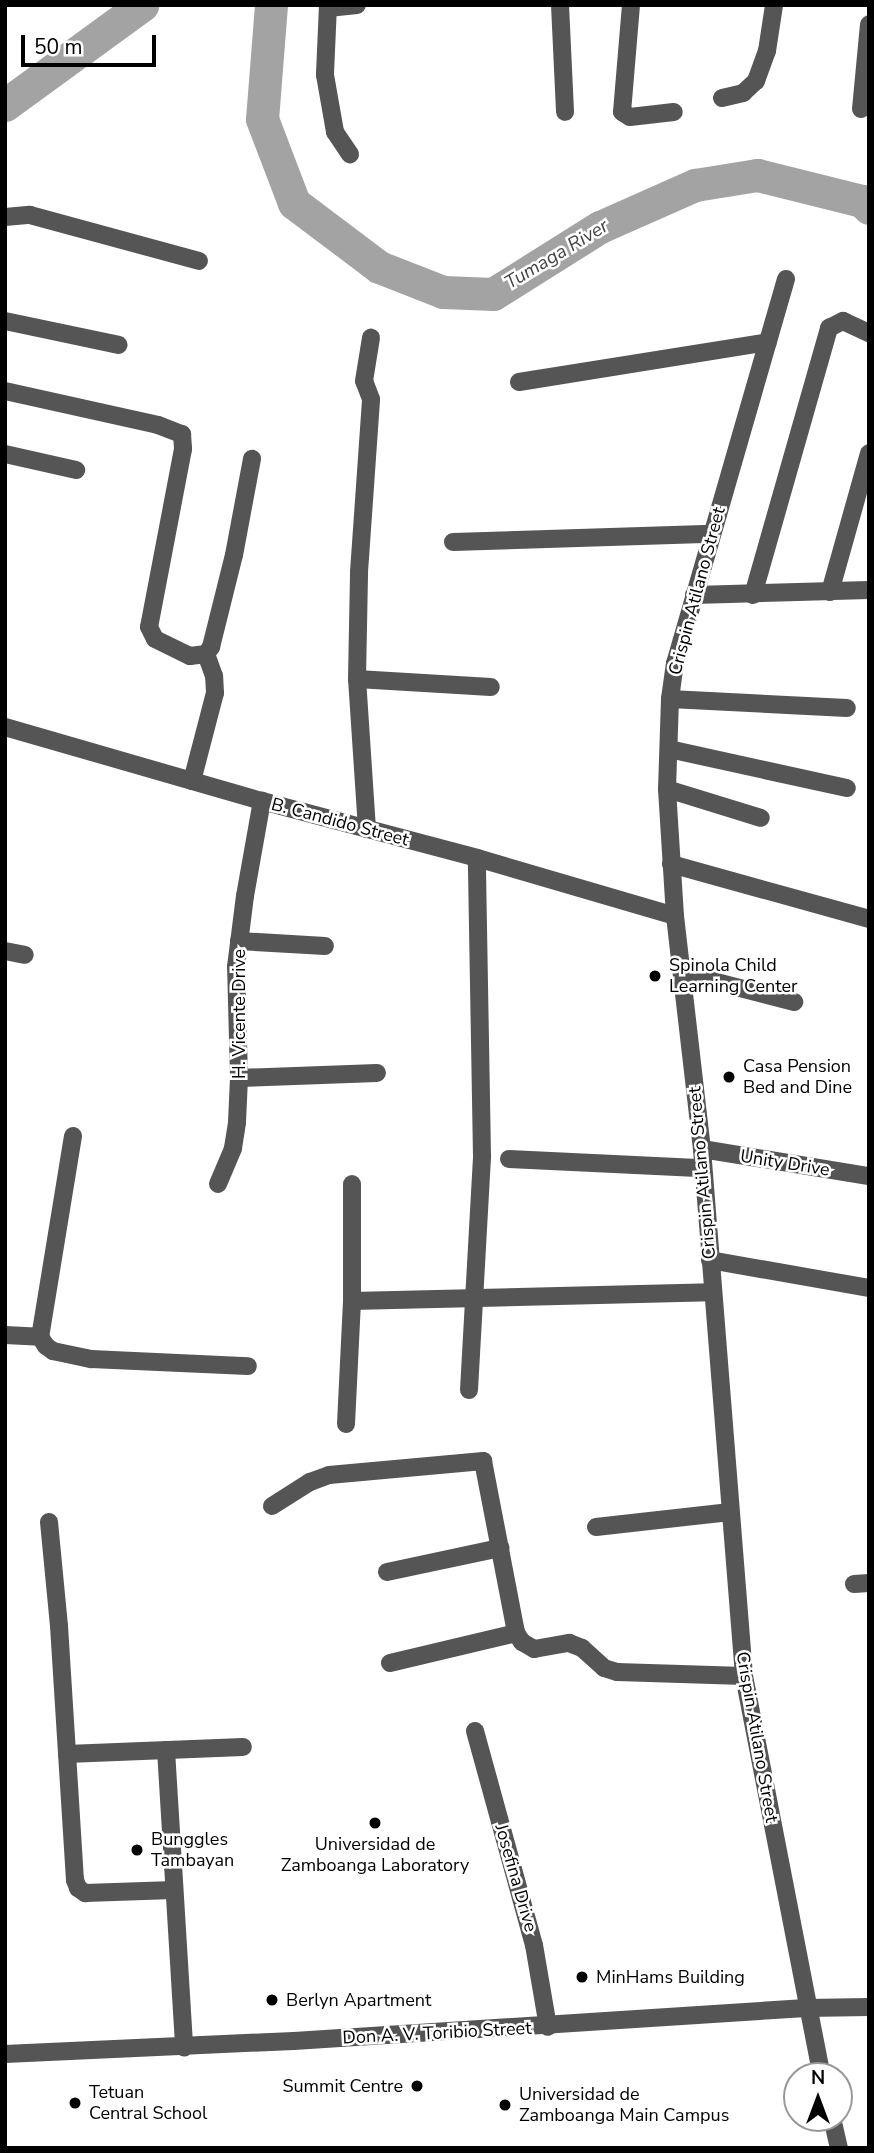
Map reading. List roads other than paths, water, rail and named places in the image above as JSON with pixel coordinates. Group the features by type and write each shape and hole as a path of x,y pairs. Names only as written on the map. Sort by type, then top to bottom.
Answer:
{"street":[{"path":"350,154 335,132 325,75 328,7 357,5"},
{"path":"560,5 565,112"},
{"path":"631,5 622,112 630,117 674,112"},
{"path":"722,98 743,93 756,80 767,51 774,5"},
{"path":"861,109 866,88 869,24"},
{"path":"5,217 30,215 199,261"},
{"name":"Crispin Atilano Street","path":"786,279 675,663 670,699 667,789 675,916 702,1149 711,1292 744,1676 806,2008 819,2062"},
{"path":"5,321 119,345"},
{"path":"753,595 830,328 843,321 869,333"},
{"path":"367,829 357,679 359,572 371,398 364,381 371,338"},
{"path":"519,382 768,342"},
{"path":"5,391 158,425 182,433 183,449 149,627 155,639 176,652 190,656 206,654 211,647 231,567 252,459"},
{"path":"830,592 869,453"},
{"path":"5,454 76,470"},
{"path":"453,542 712,534"},
{"path":"695,595 869,590"},
{"path":"191,780 215,693 214,676 206,654"},
{"path":"357,679 491,687"},
{"path":"670,699 847,708"},
{"name":"B. Candido Street","path":"5,727 675,916"},
{"path":"669,749 847,788"},
{"path":"667,789 761,818"},
{"name":"H. Vicente Drive","path":"218,1184 233,1148 239,1079 236,1002 239,941 262,801"},
{"path":"470,1390 482,1156 477,858"},
{"path":"671,863 869,919"},
{"path":"239,941 325,946"},
{"path":"5,951 25,955"},
{"path":"682,973 793,1002"},
{"path":"239,1079 377,1073"},
{"path":"40,1337 73,1136"},
{"name":"Unity Drive","path":"702,1149 869,1177"},
{"path":"509,1159 703,1168"},
{"path":"346,1424 352,1301 352,1184"},
{"path":"710,1260 869,1288"},
{"path":"352,1301 711,1292"},
{"path":"5,1335 40,1337 53,1351 91,1359 248,1366"},
{"path":"272,1506 310,1482 328,1475 483,1461 516,1633 522,1642 534,1649 569,1643 582,1648 604,1668 617,1672 744,1676"},
{"path":"596,1527 730,1512"},
{"path":"49,1522 78,1888 85,1893 174,1890"},
{"path":"387,1572 500,1548"},
{"path":"390,1663 516,1633"},
{"name":"Josefina Drive","path":"475,1731 534,1945 548,2027"},
{"path":"67,1754 243,1747"},
{"path":"166,1750 184,2046"},
{"name":"Don A. V. Toribio Street","path":"5,2054 548,2027 806,2008 869,2007"}],"waterway":[{"name":"Tumaga River","path":"5,105 142,5"},
{"name":"Tumaga River","path":"271,5 262,119 294,203 379,267 443,292 493,294 600,227 695,185 757,175 862,201 869,208"}],"place":[{"name":"Spinola Child Learning Center","path":"655,976"},
{"name":"Casa Pension Bed and Dine","path":"729,1077"},
{"name":"Universidad de Zamboanga Laboratory","path":"375,1823"},
{"name":"Bunggles Tambayan","path":"137,1850"},
{"name":"MinHams Building","path":"582,1977"},
{"name":"Berlyn Apartment","path":"272,2000"},
{"name":"Summit Centre","path":"417,2086"},
{"name":"Tetuan Central School","path":"75,2103"},
{"name":"Universidad de Zamboanga Main Campus","path":"505,2105"}]}
